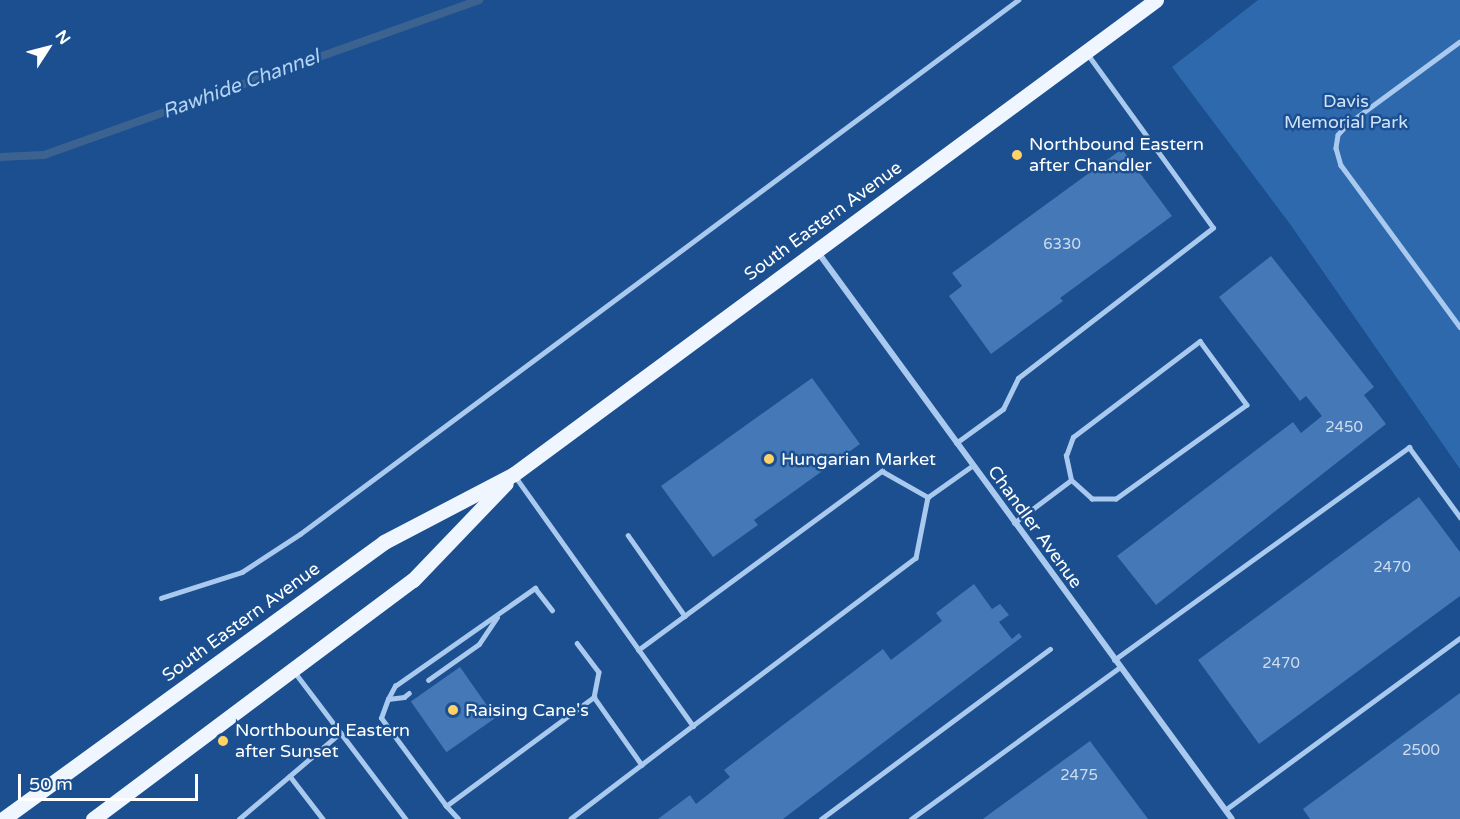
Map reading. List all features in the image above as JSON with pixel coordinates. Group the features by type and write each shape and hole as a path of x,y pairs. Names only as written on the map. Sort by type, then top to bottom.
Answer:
{"main road":[{"name":"South Eastern Avenue","path":"3,819 384,542 514,474 1156,0"},
{"name":"South Eastern Avenue","path":"93,819 413,580 514,474"}],"street":[{"name":"Chandler Avenue","path":"817,250 972,466 1232,819"}],"lane":[{"path":"161,598 242,572 300,534 1018,0"},
{"path":"1460,42 1347,125 1338,135 1336,148 1341,165 1460,327"},
{"path":"956,444 1003,409 1018,378 1213,228 1086,52"},
{"path":"1200,341 1247,405 1116,499 1092,499 1071,480 1066,456 1073,437 1200,341"},
{"path":"1114,660 1409,447 1460,518"},
{"path":"571,819 916,558 928,497 972,466"},
{"path":"638,650 882,471 928,497"},
{"path":"514,474 693,726"},
{"path":"1014,523 1071,480"},
{"path":"628,536 685,616"},
{"path":"458,819 381,718 388,699 395,686 535,588 552,610"},
{"path":"428,680 479,644 498,614"},
{"path":"1225,810 1460,638"},
{"path":"446,806 594,697 599,672 577,643"},
{"path":"821,819 1050,649"},
{"path":"911,819 1120,667"},
{"path":"294,671 406,819"},
{"path":"388,699 404,697 410,693"},
{"path":"594,697 642,765"},
{"path":"239,819 340,733"},
{"path":"290,776 323,819"}],"green space":[{"name":"Davis Memorial Park","path":"1258,0 1460,0 1460,469 1290,224 1172,67"}],"building":[{"path":"1122,149 1172,216 1060,298 1063,301 991,354 949,296 962,286 952,273"},
{"path":"1271,256 1374,387 1364,395 1386,424 1156,605 1117,556 1293,422 1301,433 1322,416 1306,396 1300,401 1219,297"},
{"name":"Hungarian Market","path":"812,378 860,444 754,520 758,525 713,557 661,486"},
{"path":"1419,497 1460,552 1460,596 1259,744 1198,660"},
{"path":"974,584 992,609 1000,604 1009,615 999,622 1012,639 1019,633 1022,637 783,819 658,819 690,795 696,804 730,777 724,770 883,649 891,660 942,621 936,613"},
{"name":"Raising Cane's","path":"460,667 496,718 446,752 411,701"},
{"path":"1460,693 1460,819 1310,819 1303,809"},
{"path":"1090,741 1148,819 983,819 995,810"}],"waterway":[{"name":"Rawhide Channel","path":"0,157 44,155 479,0"}],"place":[{"name":"Northbound Eastern after Chandler","path":"1017,155"},
{"name":"Hungarian Market","path":"769,459"},
{"name":"Raising Cane's","path":"453,710"},
{"name":"Northbound Eastern after Sunset","path":"223,741"}]}
